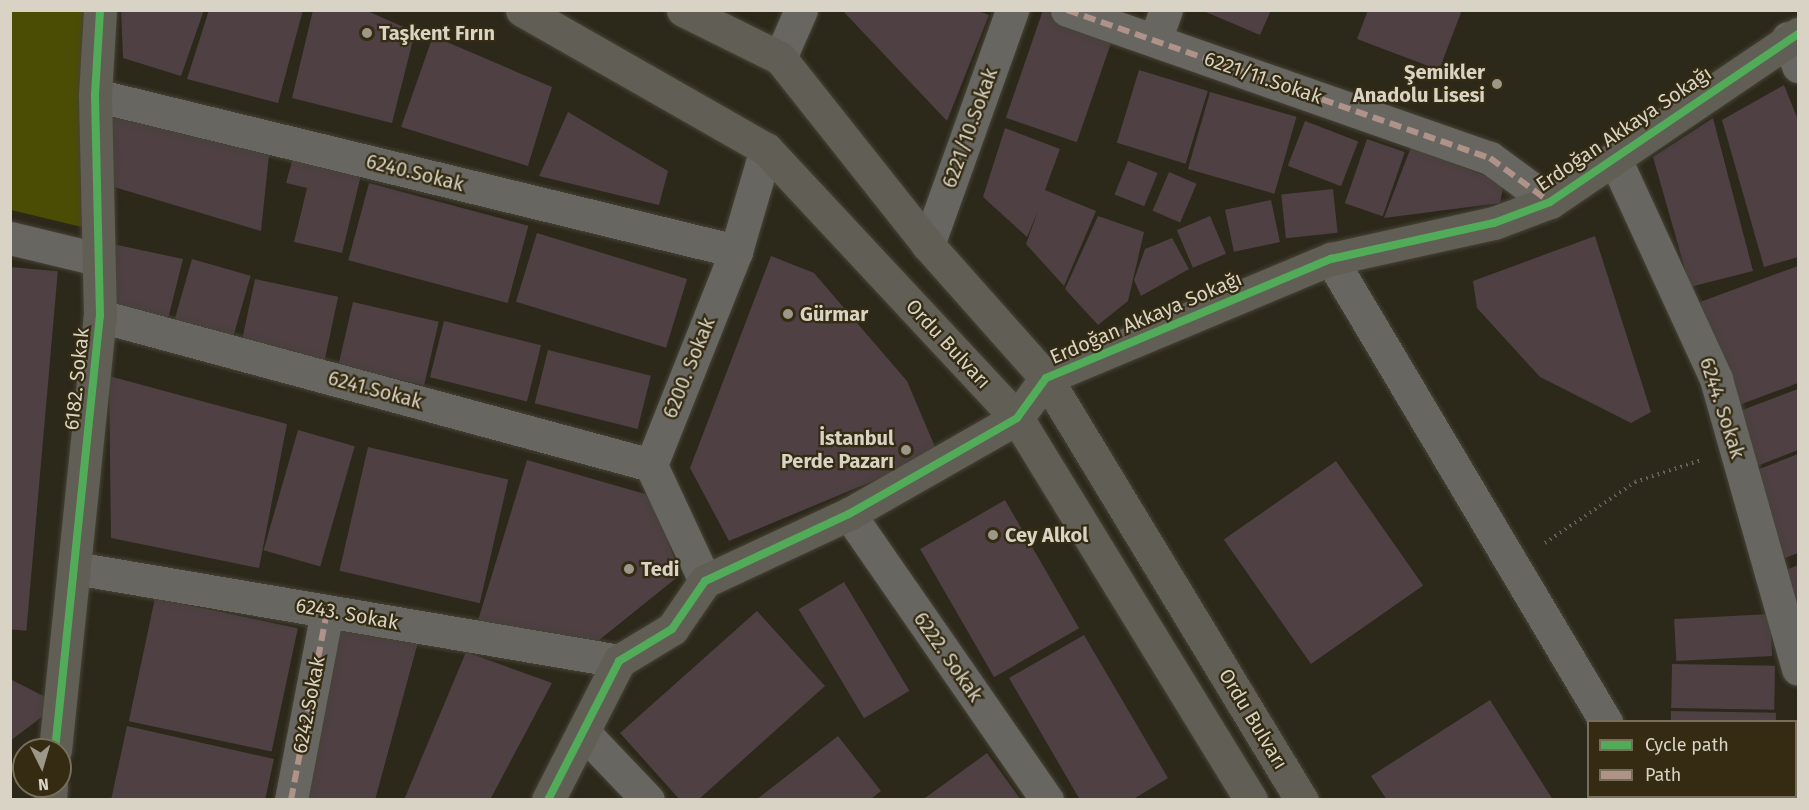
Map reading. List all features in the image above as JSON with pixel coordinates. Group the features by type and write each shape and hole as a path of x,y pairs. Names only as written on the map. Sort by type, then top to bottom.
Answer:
{"street":[{"name":"6182. Sokak","path":"56,738 100,316 95,96 100,10"},
{"name":"Ordu Bulvarı","path":"522,10 766,149 1017,418 1251,800"},
{"name":"Ordu Bulvarı","path":"683,10 780,58 928,245 1046,378 1302,800"},
{"path":"780,58 801,10"},
{"name":"6221/10.Sokak","path":"928,245 1012,10"},
{"name":"6221/11.Sokak","path":"1067,10 1161,25 1490,158 1551,202"},
{"name":"Erdoğan Akkaya Sokağı","path":"705,581 849,514 1017,418 1046,378 1330,259 1494,223 1551,202 1795,46"},
{"name":"6240.Sokak","path":"95,96 736,251"},
{"name":"6200. Sokak","path":"651,465 736,251 766,149"},
{"name":"6244. Sokak","path":"1615,159 1716,379 1798,669"},
{"path":"10,238 98,259"},
{"path":"1330,259 1605,720"},
{"name":"6241.Sokak","path":"100,316 651,465"},
{"path":"548,800 585,734 619,661 672,629 705,581 651,465"},
{"name":"6222. Sokak","path":"849,514 1047,800"},
{"name":"6243. Sokak","path":"75,568 619,661"},
{"name":"6242.Sokak","path":"291,800 327,611"},
{"path":"585,734 648,800"}],"path":[{"path":"1513,565 1635,482 1736,448"}],"shaded area":[{"path":"11,11 91,11 86,228 11,210"}],"building":[{"path":"121,10 204,10 181,76 123,58"},
{"path":"209,10 303,10 278,103 187,79"},
{"path":"313,10 365,10 415,32 392,123 292,98"},
{"path":"842,10 976,10 989,15 947,121"},
{"path":"1043,10 1114,34 1077,142 1006,118"},
{"path":"1201,10 1271,10 1260,35"},
{"path":"1368,10 1462,10 1439,70 1357,39"},
{"path":"433,36 552,87 528,166 401,127"},
{"path":"1139,70 1208,91 1186,164 1117,143"},
{"path":"1784,85 1798,120 1798,257 1764,267 1722,120"},
{"path":"1210,92 1297,117 1274,194 1188,169"},
{"path":"107,109 269,155 261,231 104,184"},
{"path":"568,112 668,171 659,205 539,176"},
{"path":"1713,118 1753,271 1690,287 1653,157"},
{"path":"1305,121 1358,141 1341,186 1288,166"},
{"path":"1005,128 1060,149 1045,190 1096,211 1064,286 1026,244 1038,211 1027,237 983,197"},
{"path":"1367,139 1405,152 1383,216 1345,203"},
{"path":"1411,147 1504,183 1500,203 1384,218"},
{"path":"294,154 362,171 342,253 294,242 307,188 286,183"},
{"path":"1128,161 1158,173 1144,206 1115,194"},
{"path":"1169,172 1197,184 1180,222 1153,211"},
{"path":"369,183 528,226 508,303 348,260"},
{"path":"1333,189 1338,233 1286,238 1281,194"},
{"path":"1271,200 1280,242 1234,252 1225,210"},
{"path":"1098,216 1144,232 1128,301 1098,325 1065,289"},
{"path":"1210,216 1226,254 1193,268 1177,230"},
{"path":"537,233 687,279 666,348 516,302"},
{"path":"1595,236 1651,412 1631,423 1540,377 1477,308 1473,281"},
{"path":"1172,238 1189,269 1141,296 1134,280 1145,249"},
{"path":"108,243 183,259 167,323 106,306"},
{"path":"771,256 814,273 907,381 938,454 729,541 690,468"},
{"path":"192,259 251,276 231,343 173,326"},
{"path":"1798,266 1798,383 1739,405 1700,302"},
{"path":"10,267 58,271 26,631 10,629"},
{"path":"255,279 338,297 324,362 241,345"},
{"path":"353,302 439,322 424,385 338,365"},
{"path":"444,321 541,345 527,401 430,377"},
{"path":"548,350 651,376 638,429 535,403"},
{"path":"109,376 287,424 259,568 111,538"},
{"path":"1798,389 1798,450 1757,466 1737,412"},
{"path":"298,430 355,446 320,566 264,550"},
{"path":"368,447 508,479 480,603 339,571"},
{"path":"1798,454 1798,553 1785,558 1752,472"},
{"path":"527,460 652,496 680,575 588,649 476,627"},
{"path":"1336,461 1423,586 1311,664 1224,540"},
{"path":"1005,500 1079,628 994,677 920,549"},
{"path":"1798,565 1798,610 1784,571"},
{"path":"844,582 909,691 864,718 799,609"},
{"path":"155,598 298,628 272,752 129,721"},
{"path":"757,611 825,686 698,800 680,800 620,733"},
{"path":"1770,614 1772,656 1676,661 1674,619"},
{"path":"340,627 418,642 375,800 301,800"},
{"path":"1084,635 1168,778 1132,800 1080,800 1009,678"},
{"path":"466,652 552,683 490,800 404,800"},
{"path":"1672,664 1775,666 1774,710 1671,708"},
{"path":"10,679 59,704 10,741"},
{"path":"1490,700 1553,800 1387,800 1371,776"},
{"path":"1671,711 1776,713 1776,720 1671,720"},
{"path":"127,726 274,759 265,800 111,800"},
{"path":"838,736 881,791 870,800 756,800"},
{"path":"987,753 1021,800 926,800 925,798"},
{"path":"1671,798 1774,798 1774,800 1671,800"}],"marked path":[{"path":"1067,10 1490,158 1550,202"},
{"path":"291,800 327,611"}],"cycle path":[{"path":"56,738 100,316 95,95 100,10"},
{"path":"548,800 619,661 672,629 705,581 849,514 1017,418 1046,378 1331,259 1494,223 1550,202 1798,34"}],"place":[{"name":"Taşkent Fırın","path":"367,33"},
{"name":"Şemikler Anadolu Lisesi","path":"1497,84"},
{"name":"Gürmar","path":"788,314"},
{"name":"İstanbul Perde Pazarı","path":"906,450"},
{"name":"Cey Alkol","path":"993,535"},
{"name":"Tedi","path":"629,569"}]}
